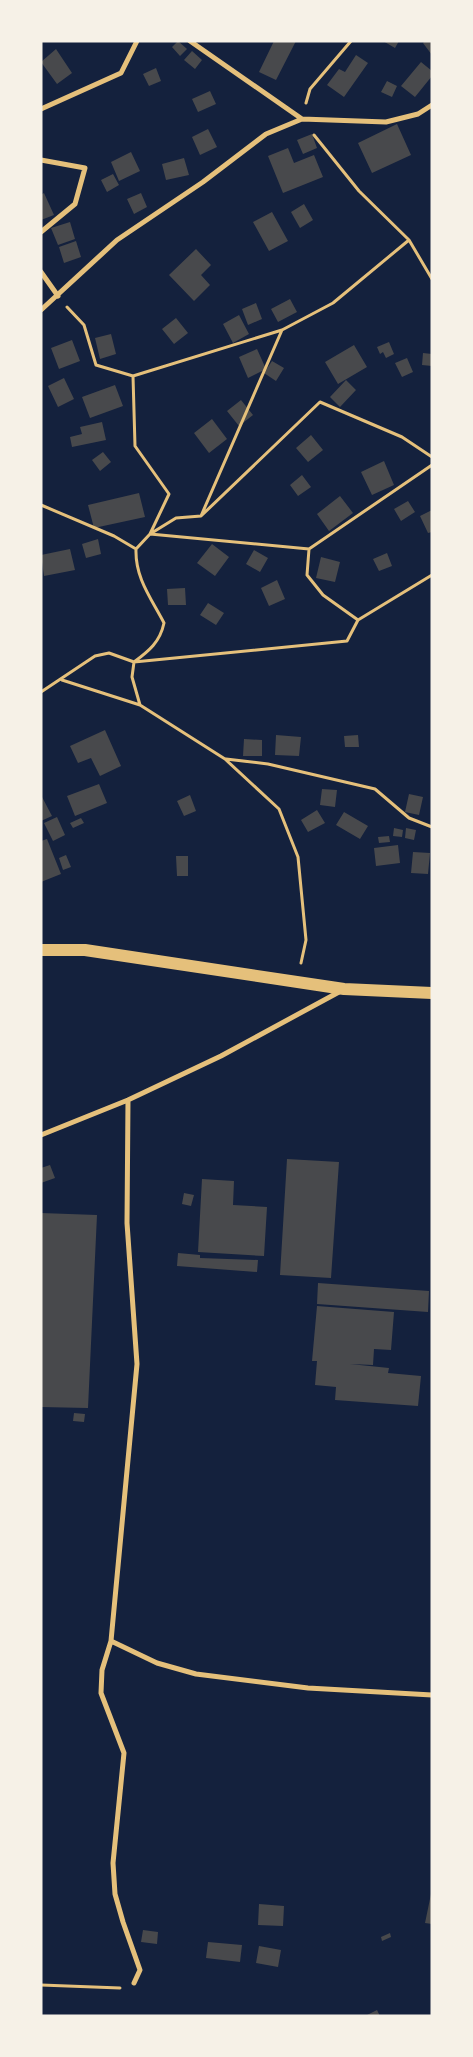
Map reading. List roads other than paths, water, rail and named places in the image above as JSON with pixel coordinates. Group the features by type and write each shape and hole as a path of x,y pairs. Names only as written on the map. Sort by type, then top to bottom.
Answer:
{"main road":[{"path":"41,950 85,950 344,989 432,993"}],"street":[{"path":"41,109 120,73 137,41"},
{"path":"190,41 302,119"},
{"path":"41,310 117,240 203,182 266,134 302,119 386,122 418,114 432,105"},
{"path":"41,160 85,168 75,204 41,232"},
{"path":"41,272 58,296"},
{"path":"41,1136 128,1100 221,1056 344,989"},
{"path":"128,1100 127,1223 137,1364 111,1641 102,1670 101,1693 124,1752 113,1863 115,1894 140,1970 134,1983"},
{"path":"111,1641 157,1663 196,1674 308,1688 432,1695"}]}
